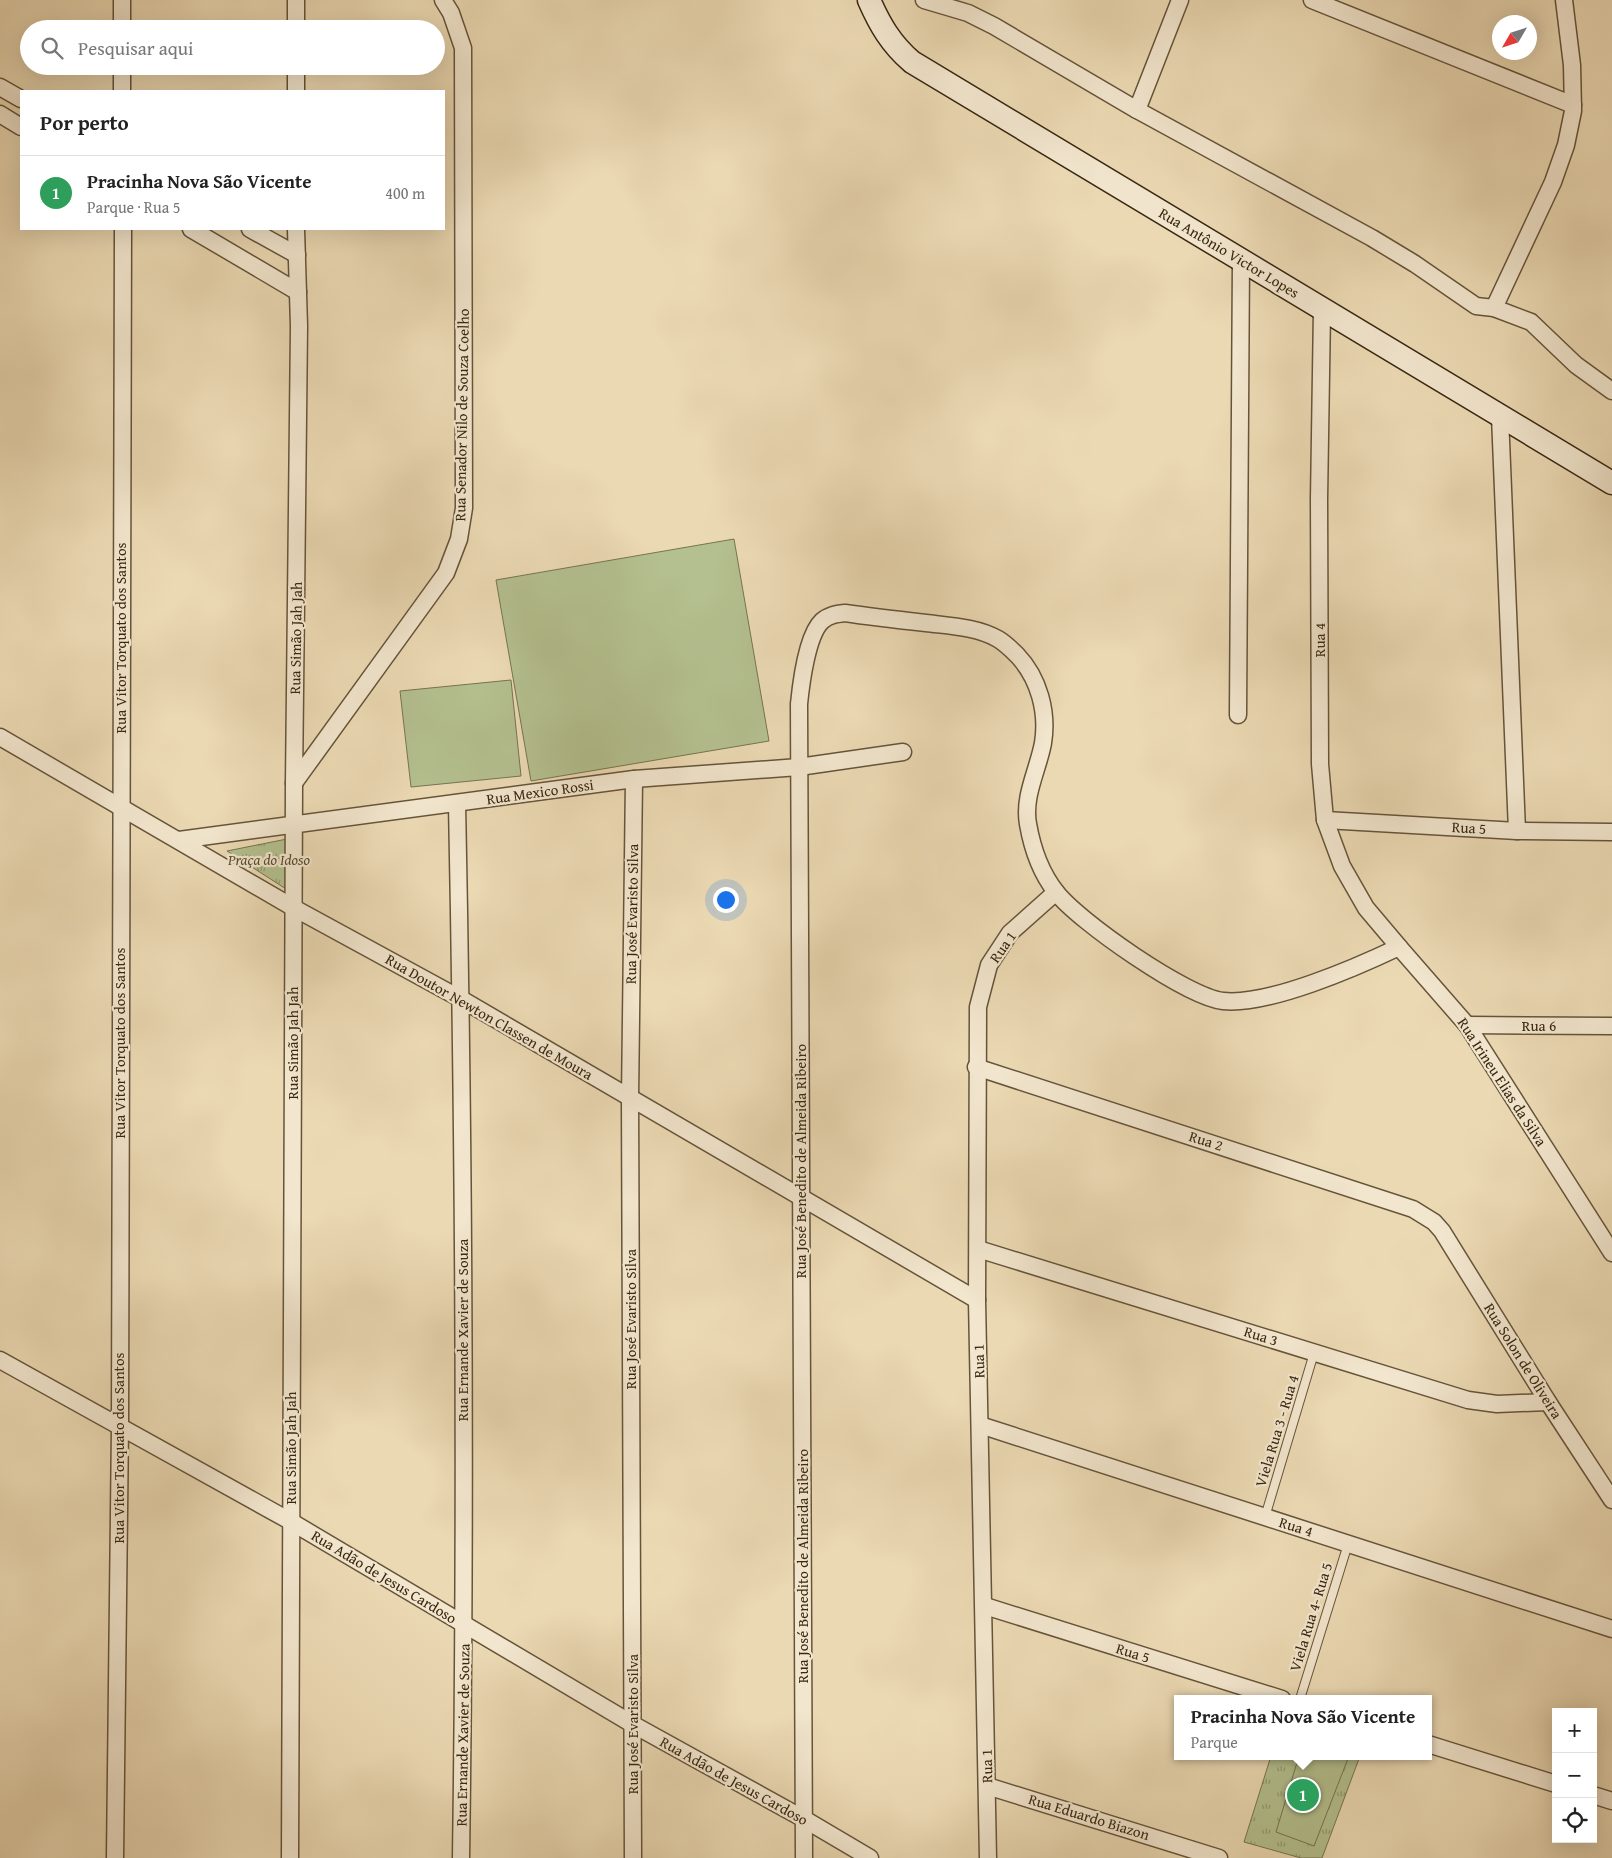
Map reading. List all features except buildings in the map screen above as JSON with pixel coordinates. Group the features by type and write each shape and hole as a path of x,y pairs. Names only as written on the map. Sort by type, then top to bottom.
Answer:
{"main road":[{"name":"Rua Antônio Victor Lopes","path":"869,0 885,35 912,62 1612,483"}],"street":[{"path":"122,0 122,20"},
{"path":"296,0 296,20"},
{"name":"Rua Senador Nilo de Souza Coelho","path":"294,783 446,573 459,539 464,508 462,48 451,13 443,0"},
{"path":"924,0 971,6 994,26 1137,110 1372,238 1415,264 1476,306 1494,308 1531,322 1576,365 1612,391"},
{"path":"1137,110 1180,0"},
{"path":"1312,0 1573,105"},
{"path":"1494,308 1553,182 1566,145 1573,105 1572,66 1564,0"},
{"path":"122,75 122,90"},
{"path":"296,75 296,90"},
{"path":"0,87 20,98"},
{"path":"0,114 20,126"},
{"name":"Rua Vitor Torquato dos Santos","path":"115,1858 120,1426 120,806 123,230"},
{"path":"192,230 298,292"},
{"path":"252,230 296,255"},
{"name":"Rua Simão Jah Jah","path":"290,1858 290,1520 298,292 296,230"},
{"path":"1238,715 1241,259"},
{"name":"Rua 4","path":"1322,310 1319,499 1320,734 1325,820 1342,866 1366,908 1399,947"},
{"path":"1500,416 1517,831"},
{"name":"Rua José Benedito de Almeida Ribeiro","path":"804,1858 799,766 801,683 814,633 822,621 833,614 844,613 972,629 998,639 1018,656 1033,676 1041,698 1044,718 1042,744 1030,782 1027,821 1033,849 1056,892"},
{"name":"Rua Doutor Newton Classen de Moura","path":"0,737 294,908 461,999 977,1300"},
{"name":"Rua Mexico Rossi","path":"179,840 634,779 799,766 903,752"},
{"name":"Rua José Evaristo Silva","path":"632,1858 634,1725 630,1098 634,779"},
{"name":"Rua Ernande Xavier de Souza","path":"457,803 461,999 464,1625 461,1858"},
{"name":"Rua 5","path":"1325,820 1517,831 1612,832"},
{"path":"1056,892 1078,914 1157,971 1193,992 1223,1001 1262,998 1345,972 1399,947"},
{"name":"Rua 1","path":"988,1858 977,1300 976,1067 978,1007 989,965 1010,933 1056,892"},
{"name":"Rua Irineu Elias da Silva","path":"1399,947 1467,1025 1612,1253"},
{"name":"Rua 6","path":"1467,1025 1612,1026"},
{"name":"Rua 2","path":"976,1067 1413,1209 1434,1222"},
{"name":"Rua Solon de Oliveira","path":"1434,1222 1612,1500"},
{"name":"Rua 3","path":"978,1249 1468,1400 1497,1404 1548,1402"},
{"name":"Rua Adão de Jesus Cardoso","path":"0,1360 290,1520 634,1725 804,1819 870,1858"},
{"name":"Rua 4","path":"980,1425 1612,1629"},
{"name":"Rua 5","path":"984,1606 1269,1695"},
{"path":"1432,1745 1552,1783"},
{"name":"Rua Eduardo Biazon","path":"987,1786 1219,1858"},
{"path":"1597,1797 1612,1801"}],"lane":[{"name":"Viela Rua 3 - Rua 4","path":"1265,1517 1314,1353"},
{"name":"Viela Rua 4- Rua 5","path":"1301,1695 1348,1544"}],"green space":[{"path":"734,539 769,741 531,781 496,580"},
{"path":"511,680 521,776 411,787 400,691"},
{"name":"Praça do Idoso","path":"287,839 286,889 227,851"},
{"path":"1270,1760 1359,1760 1322,1858 1301,1858 1244,1842"},
{"path":"1298,1760 1347,1760 1314,1846 1276,1832"}],"place":[{"name":"Pracinha Nova São Vicente","path":"1303,1795"}]}
